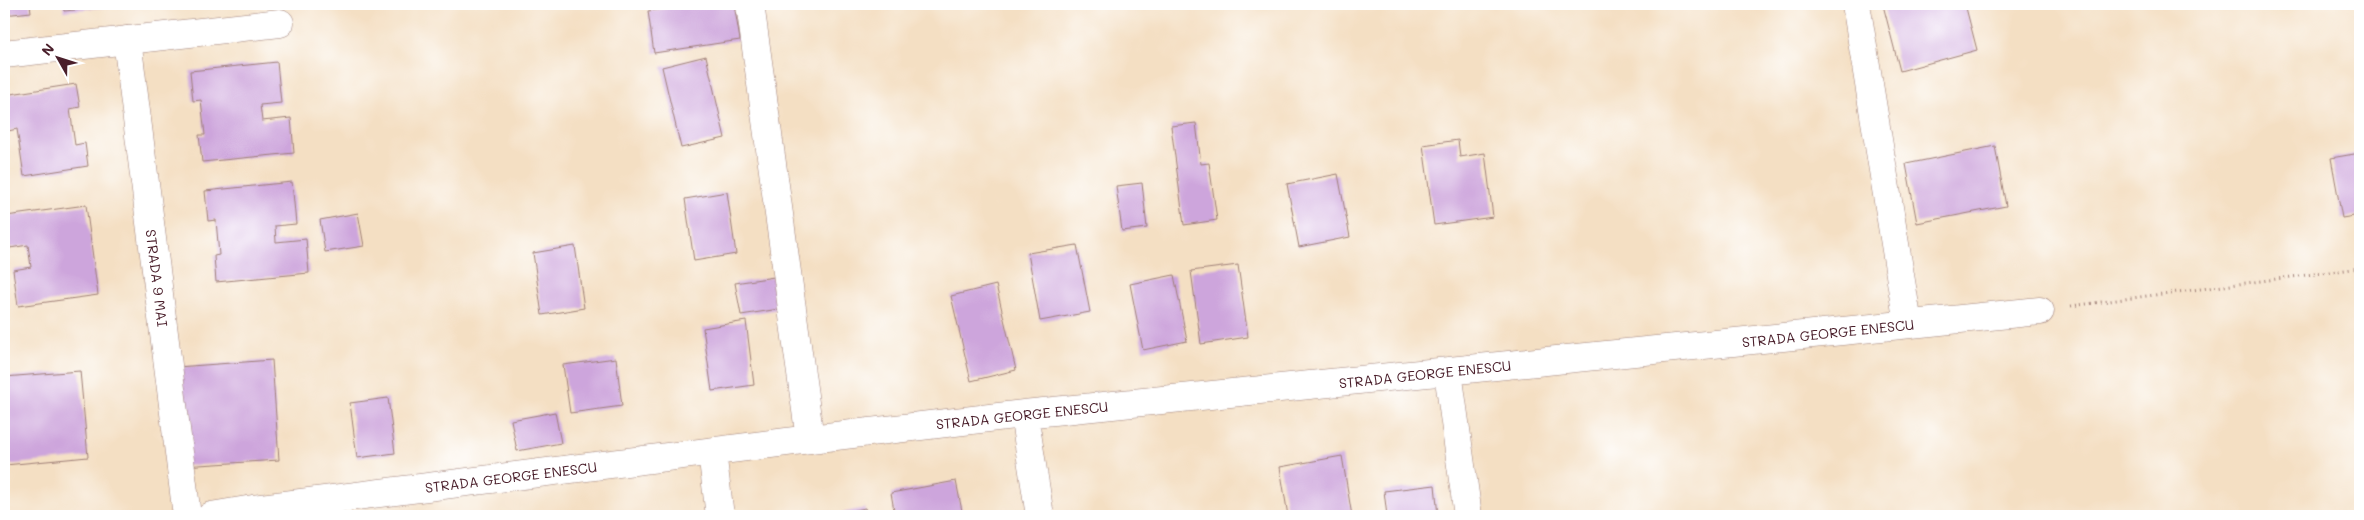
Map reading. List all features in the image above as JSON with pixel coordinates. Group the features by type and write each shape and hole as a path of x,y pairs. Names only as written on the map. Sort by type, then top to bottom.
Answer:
{"street":[{"path":"750,4 810,439"},
{"path":"1856,4 1908,324"},
{"path":"4,54 280,23"},
{"name":"STRADA 9 MAI","path":"127,40 188,516"},
{"name":"STRADA GEORGE ENESCU","path":"211,516 253,513 810,439 1024,414 2040,311"},
{"path":"1448,372 1468,516"},
{"path":"1024,414 1040,516"},
{"path":"712,452 720,516"}],"path":[{"path":"2040,311 2360,268"}],"building":[{"path":"4,4 30,4 31,12 4,15"},
{"path":"63,4 107,4 108,7 64,11"},
{"path":"698,4 734,4 740,40 654,53 648,11"},
{"path":"1965,4 1977,50 1900,71 1883,5"},
{"path":"706,56 725,138 681,148 662,67"},
{"path":"277,62 281,103 260,105 262,121 291,118 294,153 202,162 199,135 205,135 201,100 193,101 190,71"},
{"path":"76,84 80,107 70,109 75,145 85,143 88,166 24,176 17,129 4,132 4,95"},
{"path":"1196,123 1201,164 1209,163 1217,220 1184,225 1171,126"},
{"path":"1458,140 1460,157 1485,153 1493,217 1434,225 1423,145"},
{"path":"1995,146 2006,206 1917,223 1906,164"},
{"path":"2360,153 2360,215 2342,218 2331,158"},
{"path":"1338,174 1350,237 1299,247 1287,184"},
{"path":"292,182 296,224 275,226 276,242 306,239 309,273 216,282 214,256 219,255 216,220 208,221 205,191"},
{"path":"1142,183 1147,228 1122,231 1116,186"},
{"path":"727,192 736,254 694,261 685,199"},
{"path":"86,205 98,295 18,306 13,270 31,267 28,245 10,248 6,216"},
{"path":"358,213 364,246 325,252 320,220"},
{"path":"1077,245 1090,312 1040,321 1028,253"},
{"path":"575,246 584,308 542,315 533,253"},
{"path":"1238,265 1248,337 1201,344 1191,271"},
{"path":"1174,275 1187,341 1143,350 1130,284"},
{"path":"774,277 779,309 741,315 735,283"},
{"path":"996,285 1016,370 971,381 951,296"},
{"path":"746,321 754,385 712,391 703,328"},
{"path":"616,358 622,406 570,413 563,365"},
{"path":"272,360 279,460 183,466 177,367"},
{"path":"80,371 88,457 5,465 4,377"},
{"path":"388,398 395,453 357,458 350,403"},
{"path":"555,412 561,443 517,451 511,420"},
{"path":"1342,456 1352,516 1288,516 1280,467"},
{"path":"956,481 963,516 895,516 891,493"},
{"path":"1435,485 1438,516 1387,516 1384,491"},
{"path":"865,508 867,516 833,516 833,515"}]}
